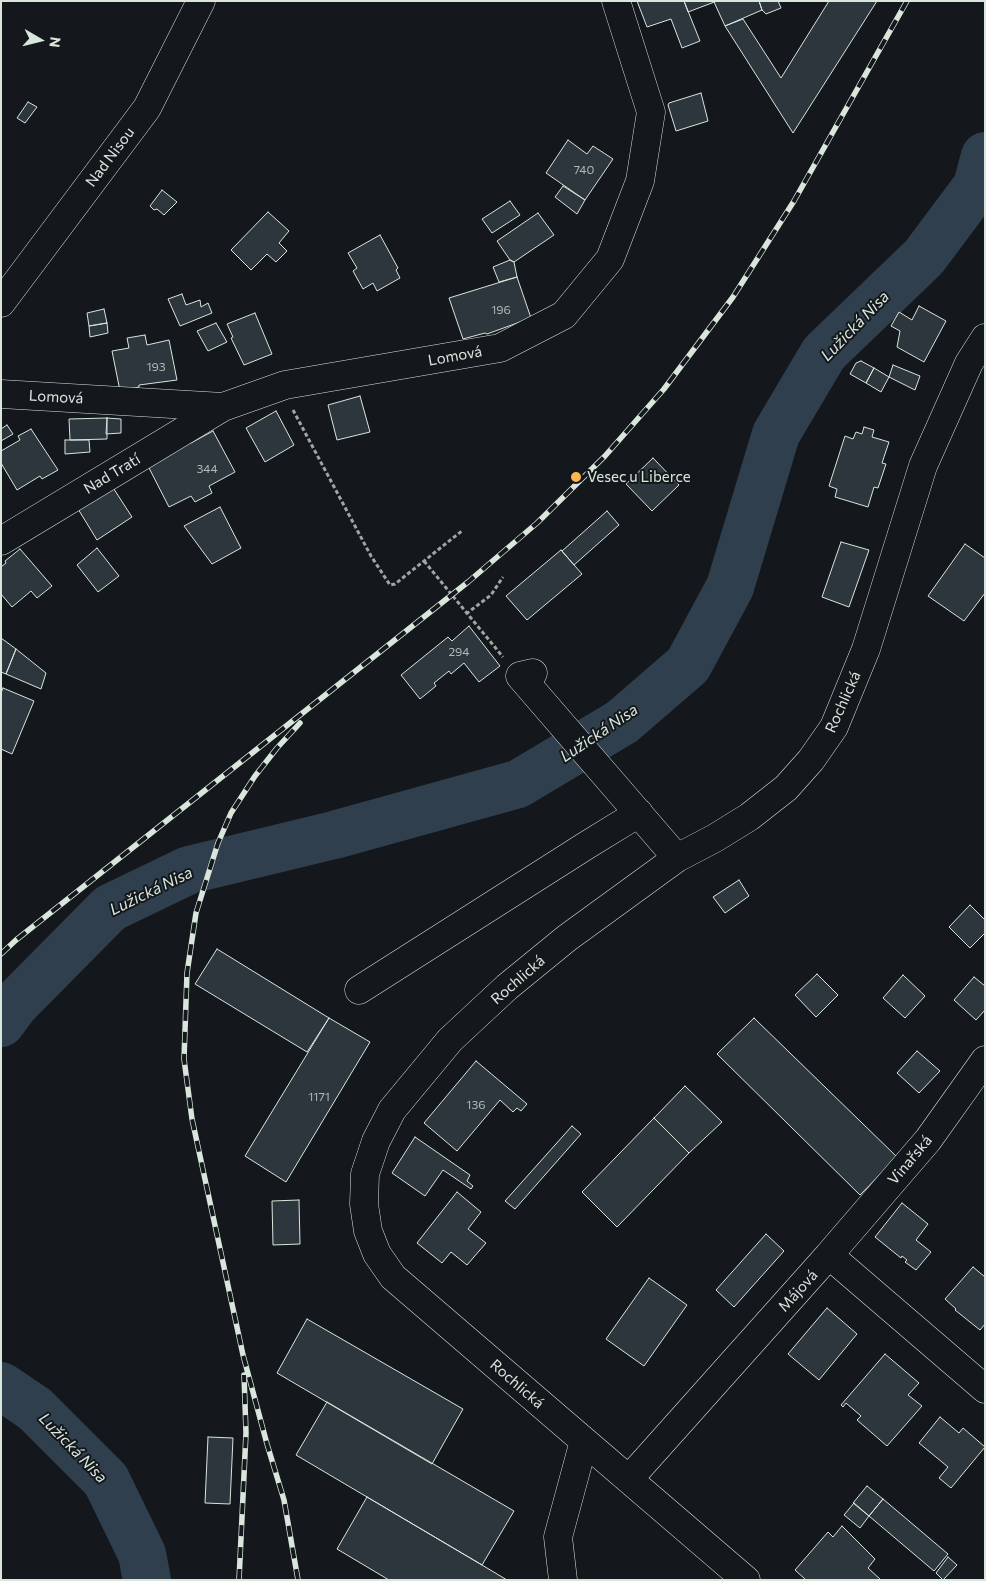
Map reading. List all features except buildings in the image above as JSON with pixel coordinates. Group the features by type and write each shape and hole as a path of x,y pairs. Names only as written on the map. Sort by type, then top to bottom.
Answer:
{"street":[{"name":"Nad Nisou","path":"1,303 147,108 201,1"},
{"name":"Lomová","path":"1,394 223,407 285,385 500,348 564,315 610,258 640,182 651,112 616,1"},
{"name":"Rochlická","path":"746,1580 393,1277 377,1254 368,1231 364,1204 364,1174 376,1141 392,1110 450,1040 507,987 567,938 677,858 749,817 786,788 811,760 834,727 866,648 923,466 977,370 985,338"},
{"name":"Nad Tratí","path":"1,541 223,407"},
{"path":"527,674 567,729 677,858"},
{"path":"359,990 639,813"},
{"name":"Vinařská","path":"830,1256 928,1140 985,1060"},
{"path":"830,1256 985,1389"},
{"name":"Májová","path":"629,1479 830,1256"},
{"path":"562,1580 558,1537 584,1442"}],"path":[{"path":"285,385 291,406 371,556 390,585 395,584 463,530"},
{"path":"424,561 466,614 527,674"},
{"path":"466,614 491,595 504,577"}],"waterway":[{"name":"Lužická Nisa","path":"1,1023 15,1004 110,908 189,870 334,835 518,784 622,722 688,665 730,587 776,434 824,353 924,257 977,186 985,156"},
{"name":"Lužická Nisa","path":"1,1386 35,1409 106,1480 142,1554 147,1580"}],"railway":[{"path":"1,954 16,940 468,582 537,523 605,456 664,389 733,297 794,201 907,1"},
{"path":"298,1580 284,1500 243,1355 192,1119 184,1059 187,973 196,913 218,843 231,813 255,776 300,723"},
{"path":"239,1580 246,1433 244,1375"}],"place":[{"name":"Vesec u Liberce","path":"576,477"}]}
